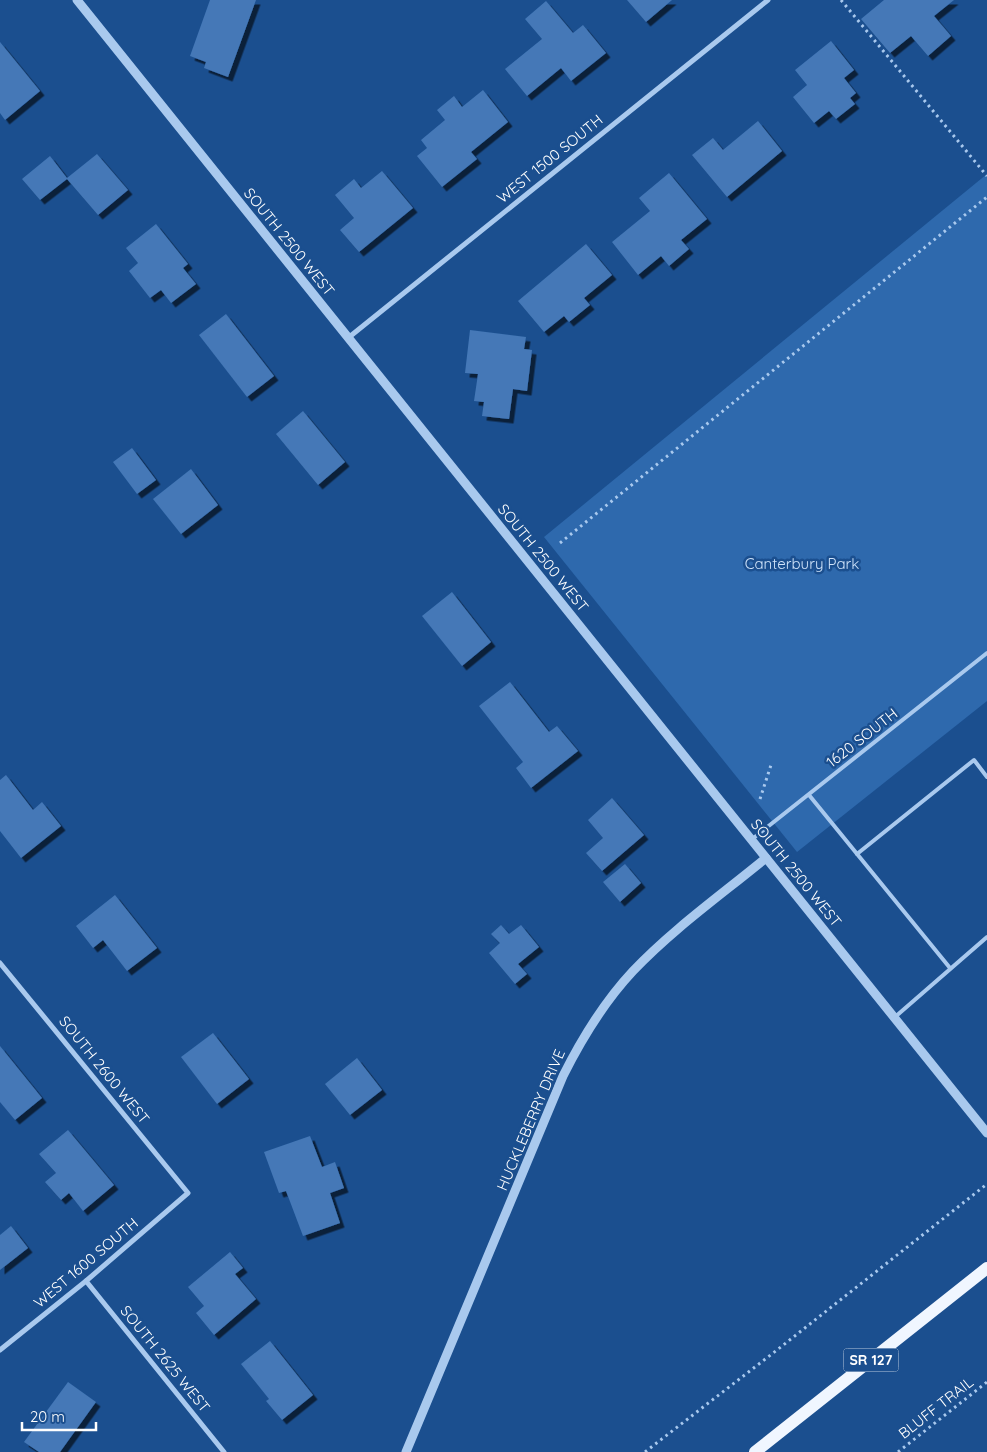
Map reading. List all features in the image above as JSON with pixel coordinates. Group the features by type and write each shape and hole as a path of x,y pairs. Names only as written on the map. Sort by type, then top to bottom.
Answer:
{"main road":[{"name":"SR 127","path":"755,1452 987,1268"}],"street":[{"name":"SOUTH 2500 WEST","path":"77,0 987,1133"},
{"name":"WEST 1500 SOUTH","path":"348,338 768,0"},
{"name":"HUCKLEBERRY DRIVE","path":"406,1452 563,1076 577,1048 611,997 632,972 679,929 766,858"},
{"name":"SOUTH 2600 WEST","path":"0,963 188,1193"},
{"name":"WEST 1600 SOUTH","path":"0,1350 86,1281 188,1193"},
{"name":"SOUTH 2625 WEST","path":"86,1281 224,1452"}],"lane":[{"name":"1620 SOUTH","path":"752,840 987,653"},
{"path":"857,854 974,760 987,777"},
{"path":"809,795 950,968"},
{"path":"894,1017 987,937"}],"path":[{"path":"841,0 987,176"},
{"path":"560,543 987,197"},
{"path":"760,798 771,765"},
{"path":"645,1452 987,1184"},
{"name":"BLUFF TRAIL","path":"898,1452 987,1382"}],"green space":[{"name":"Canterbury Park","path":"987,174 987,701 797,852 544,537"}],"building":[{"path":"210,0 256,0 228,77 204,68 206,62 190,56"},
{"path":"627,0 672,0 646,22"},
{"path":"884,0 954,0 934,16 951,36 928,56 911,36 890,53 861,19"},
{"path":"546,1 573,33 583,25 606,53 571,81 561,68 527,96 505,69 542,39 525,19"},
{"path":"831,41 854,70 844,78 856,93 850,98 855,104 836,119 829,111 814,123 793,97 807,85 795,70"},
{"path":"0,42 40,91 5,120 0,113"},
{"path":"483,90 508,122 471,152 477,159 442,187 417,156 427,148 421,140 445,120 437,110 454,96 462,107"},
{"path":"758,121 782,151 727,197 692,155 713,138 723,150"},
{"path":"97,154 128,190 98,215 67,179 40,200 22,179 50,156 67,178"},
{"path":"382,171 413,208 359,252 340,230 354,218 335,195 354,179 361,188"},
{"path":"669,173 707,219 681,240 689,249 669,266 661,256 638,275 612,242 650,211 639,198"},
{"path":"156,224 188,264 183,268 196,284 171,303 161,290 150,298 129,271 138,263 126,248"},
{"path":"586,244 612,275 584,298 590,305 569,322 564,316 544,332 518,301"},
{"path":"226,314 274,376 247,397 199,335"},
{"path":"470,330 526,337 524,349 532,350 527,391 513,389 509,419 482,416 484,402 474,401 478,374 465,373"},
{"path":"303,411 345,462 318,485 276,434"},
{"path":"132,448 156,480 137,494 113,462"},
{"path":"191,469 218,505 181,534 153,499"},
{"path":"452,592 491,642 462,666 422,616"},
{"path":"510,682 549,732 557,726 578,751 531,788 516,768 523,762 479,706"},
{"path":"6,775 33,810 42,802 61,826 21,858 0,831 0,780"},
{"path":"612,798 644,835 602,871 586,853 603,838 588,820"},
{"path":"625,864 641,883 620,902 603,882"},
{"path":"115,895 157,948 127,971 103,940 93,948 76,926"},
{"path":"501,925 509,934 521,925 539,947 518,964 527,974 515,984 489,953 500,943 491,934"},
{"path":"213,1033 249,1079 217,1104 181,1057"},
{"path":"0,1046 42,1098 15,1120 0,1102"},
{"path":"357,1058 382,1090 350,1115 325,1084"},
{"path":"68,1130 114,1185 83,1211 69,1193 61,1200 45,1182 56,1173 39,1154"},
{"path":"310,1136 322,1167 335,1162 344,1188 330,1193 340,1223 303,1236 286,1191 279,1193 264,1152"},
{"path":"11,1226 28,1248 0,1270 0,1235"},
{"path":"230,1252 243,1268 235,1274 256,1299 214,1335 196,1313 204,1306 188,1287"},
{"path":"270,1341 313,1395 282,1420 266,1401 269,1399 241,1364"},
{"path":"68,1382 96,1402 60,1452 39,1452 24,1442"}]}
